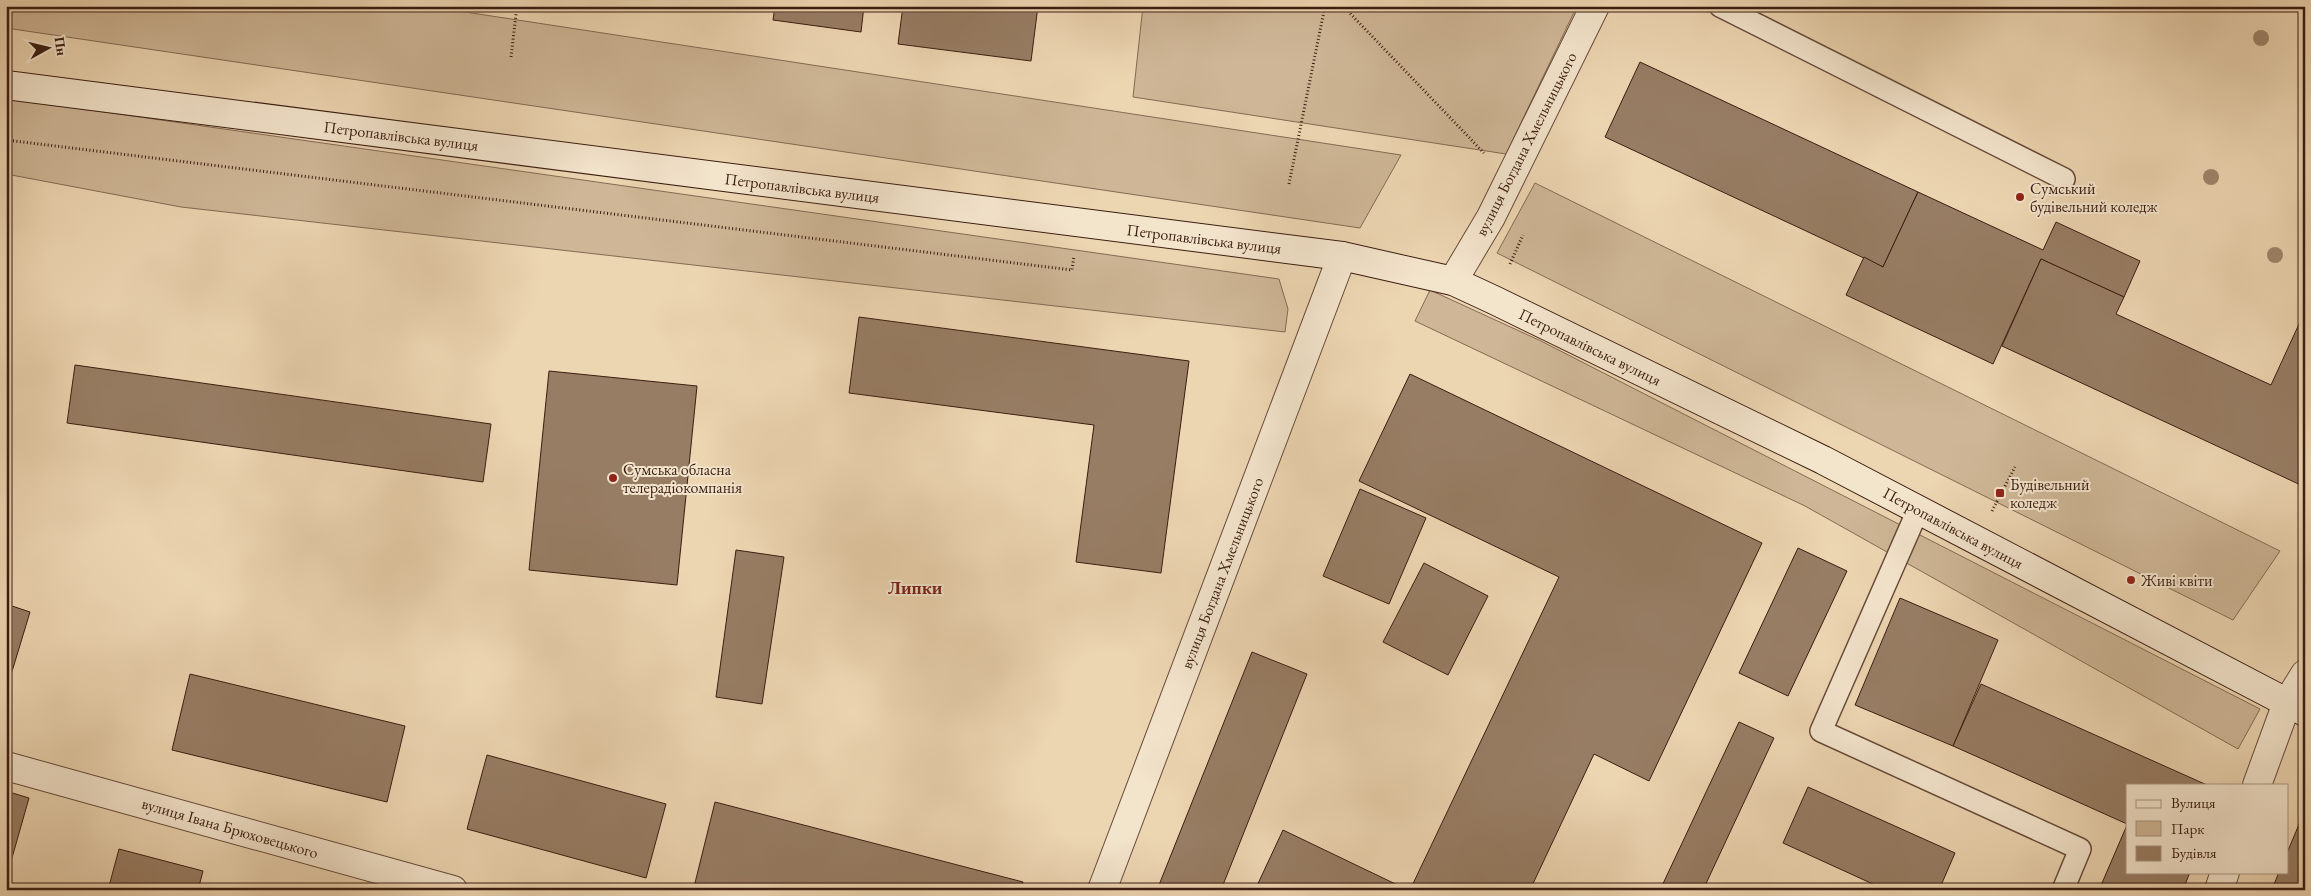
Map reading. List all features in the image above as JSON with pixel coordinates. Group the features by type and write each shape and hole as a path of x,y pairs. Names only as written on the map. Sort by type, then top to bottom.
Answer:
{"main road":[{"name":"вулиця Богдана Хмельницького","path":"1453,281 1491,217 1595,6"},
{"name":"Петропавлівська вулиця","path":"6,85 1342,256 1453,281 1806,452 2296,708"},
{"name":"вулиця Богдана Хмельницького","path":"1102,890 1342,256"},
{"path":"2258,784 2296,708 2305,674"},
{"name":"вулиця Івана Брюховецького","path":"6,766 453,890"},
{"path":"2219,890 2224,874"}],"lane":[{"path":"1720,6 2064,178"},
{"path":"1918,510 1821,731 2080,849 2063,890"}],"path":[{"path":"511,57 517,6"},
{"path":"1289,184 1325,6"},
{"path":"1343,6 1490,159"},
{"path":"6,140 1072,270"},
{"path":"1510,264 1525,231"},
{"path":"1979,542 2000,493 2015,467"}],"green space":[{"path":"6,6 426,6 1401,155 1360,228 6,28"},
{"path":"1143,6 1577,6 1506,154 1133,97"},
{"path":"6,98 1279,279 1288,309 1285,332 181,207 6,174"},
{"path":"1535,183 2280,551 2233,620 1497,253"},
{"path":"1430,290 1541,341 2260,709 2238,749 1805,506 1415,321"}],"building":[{"path":"775,6 864,6 861,32 773,20"},
{"path":"903,6 1038,6 1031,61 898,44"},
{"path":"1640,62 1918,192 1883,267 1605,137"},
{"path":"1918,192 2043,250 2056,222 2140,261 2124,297 2041,259 1993,364 1846,295 1864,257 1883,267"},
{"path":"2041,259 2124,297 2116,314 2271,385 2305,311 2305,487 2002,346"},
{"path":"859,317 1189,361 1161,573 1076,562 1094,425 849,393"},
{"path":"75,365 491,424 483,482 67,423"},
{"name":"Сумська обласна телерадіокомпанія","path":"549,371 697,386 677,585 529,570"},
{"path":"1410,374 1762,543 1649,781 1594,754 1530,890 1410,890 1559,577 1359,481"},
{"path":"1360,489 1426,518 1389,604 1323,576"},
{"path":"1798,548 1847,571 1788,696 1739,673"},
{"path":"736,550 784,557 762,704 716,697"},
{"path":"1424,563 1488,596 1448,675 1383,642"},
{"path":"1900,598 1998,640 1953,746 1855,705"},
{"path":"6,604 30,612 7,688 6,688"},
{"path":"1252,652 1307,674 1221,890 1157,890"},
{"path":"190,674 405,726 387,802 172,750"},
{"path":"1981,684 2205,784 2126,784 2126,824 1953,746"},
{"path":"1739,722 1774,738 1703,890 1660,890"},
{"path":"487,755 666,804 646,878 467,829"},
{"path":"1808,787 1955,853 1939,890 1886,890 1783,843"},
{"path":"6,791 29,798 8,872 6,871"},
{"path":"715,802 1023,882 1021,890 705,890 694,887"},
{"path":"2305,810 2305,890 2278,890 2273,887 2278,874 2288,874 2288,851"},
{"path":"2126,827 2126,874 2189,874 2183,890 2099,890"},
{"path":"1283,830 1408,890 1255,890"},
{"path":"119,849 203,871 198,890 108,890"}],"place":[{"name":"Сумський будівельний коледж","path":"2020,197"},
{"name":"Сумська обласна телерадіокомпанія","path":"613,478"},
{"name":"Будівельний коледж","path":"2000,493"},
{"name":"Живі квіти","path":"2131,580"}],"district":[{"name":"Липки","path":"915,587"}]}
